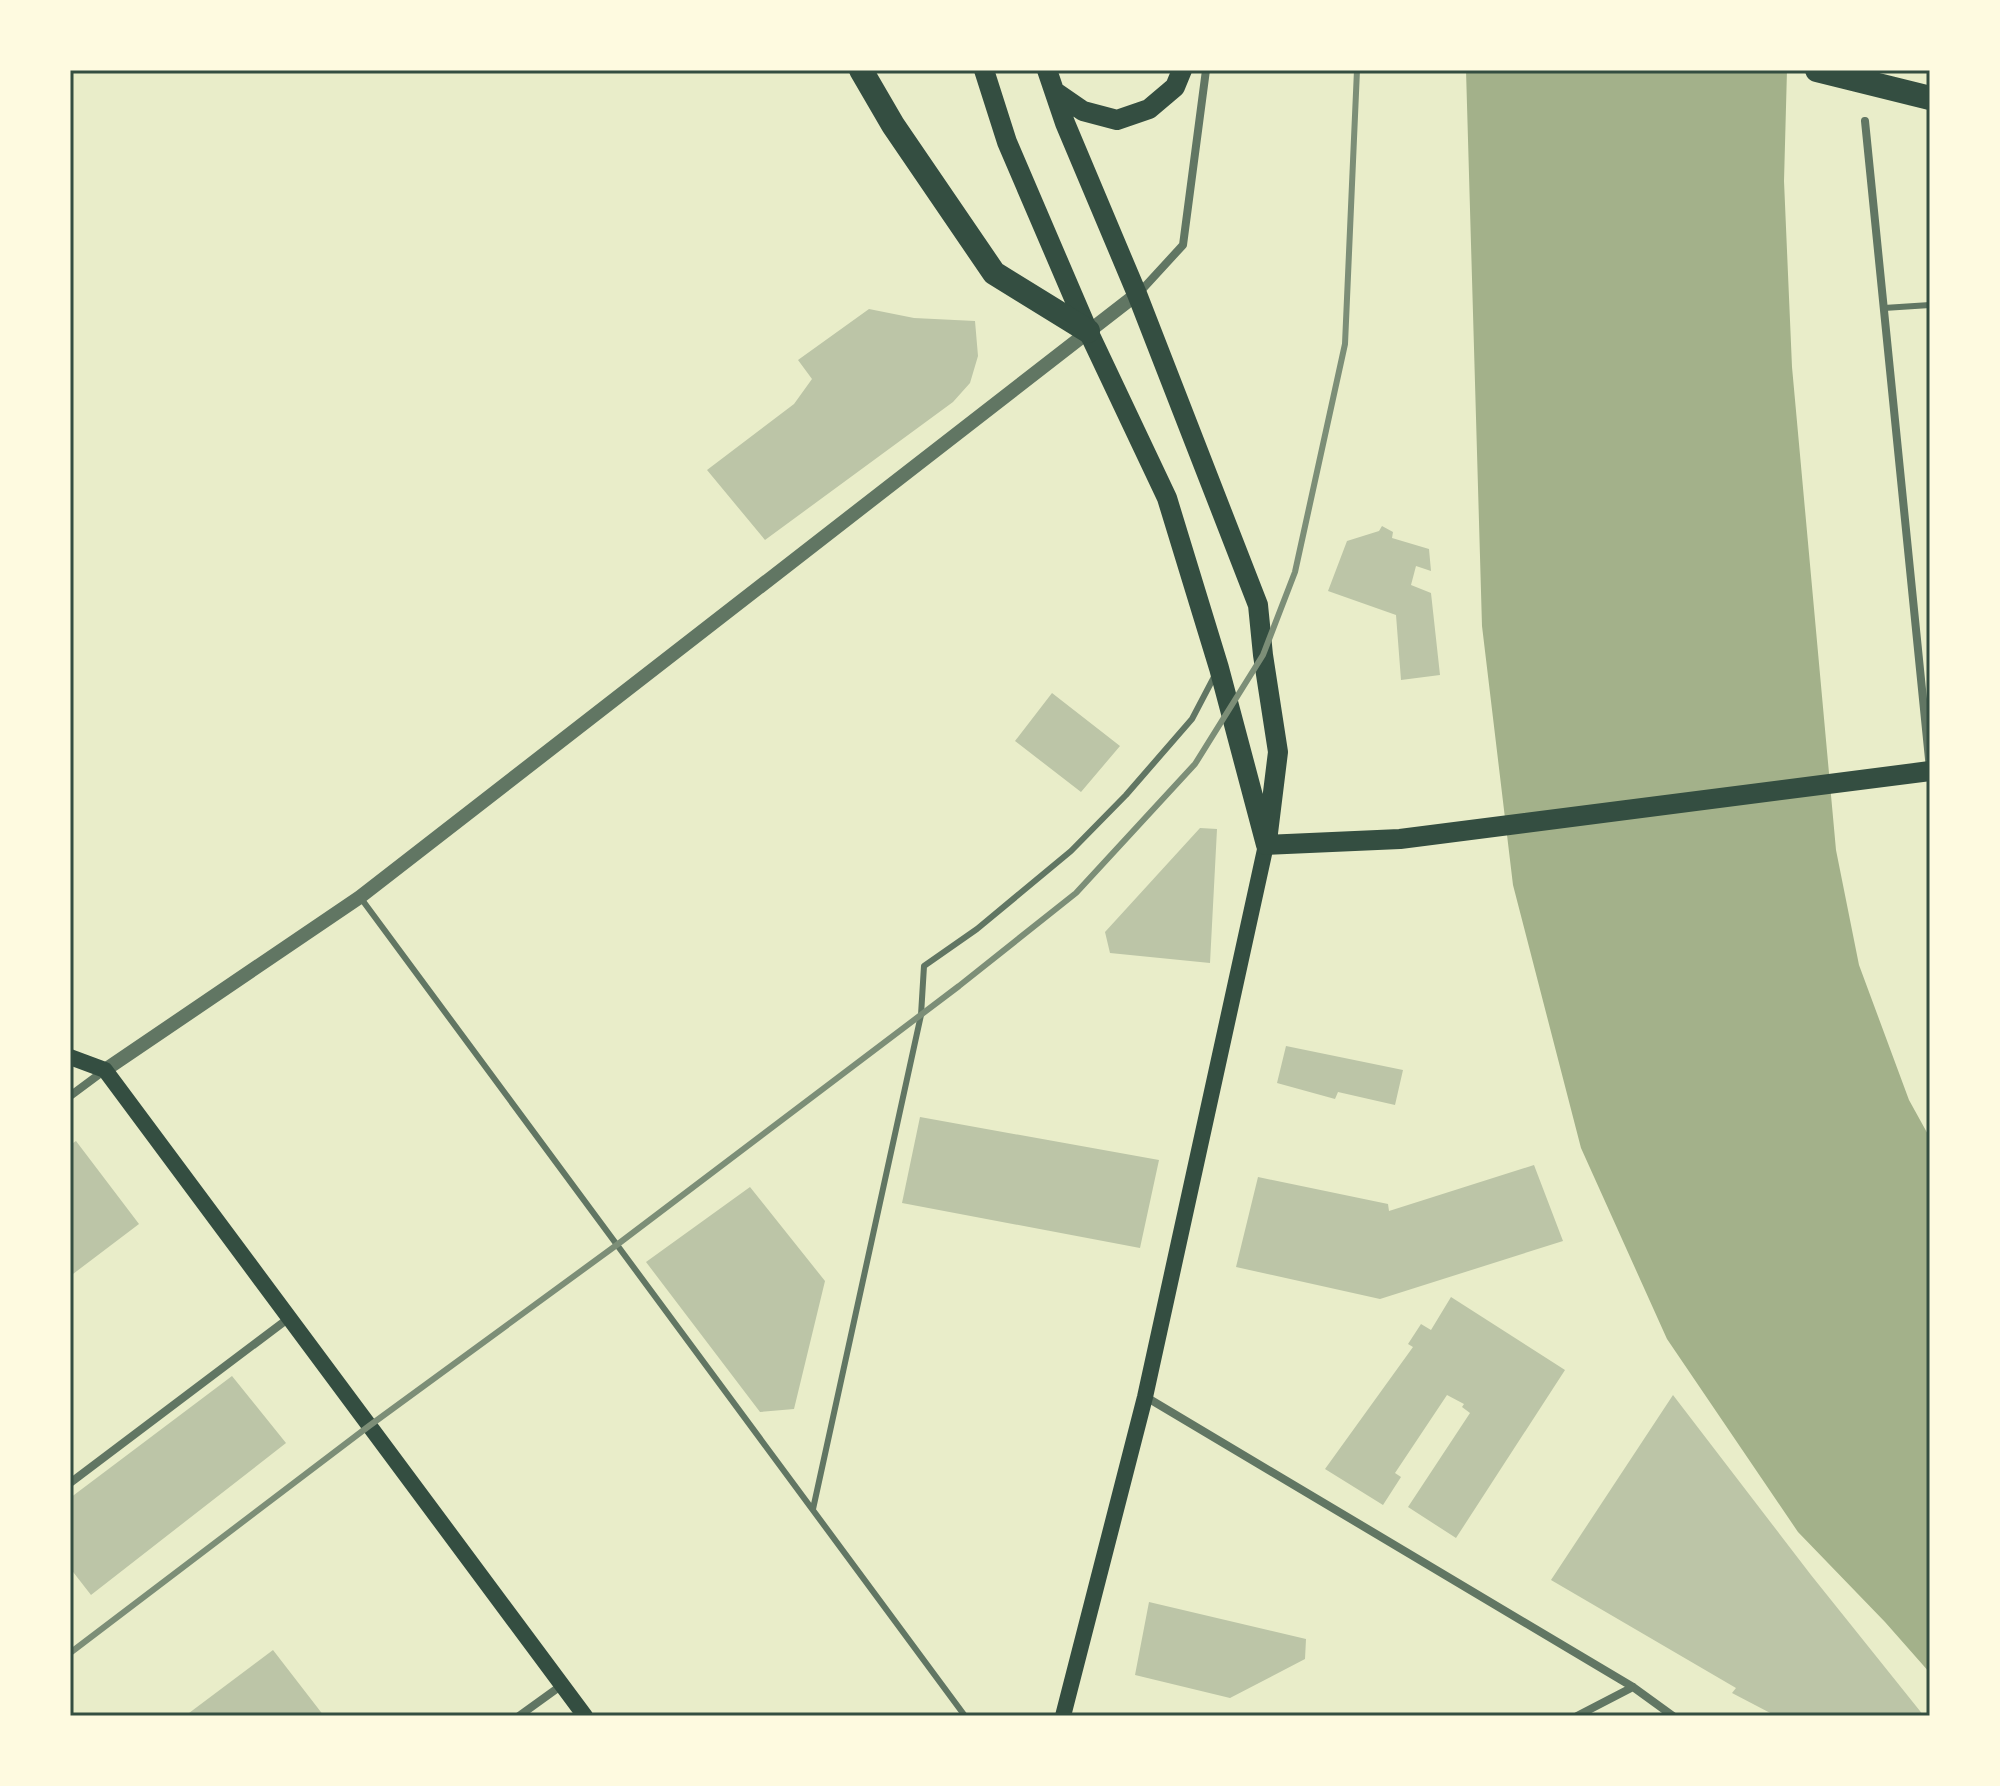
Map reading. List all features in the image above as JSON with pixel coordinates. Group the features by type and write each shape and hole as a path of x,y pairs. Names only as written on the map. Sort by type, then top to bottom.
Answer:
{"highway":[{"path":"861,70 893,125 994,273 1088,331"},
{"path":"1817,70 1930,98"}],"main road":[{"path":"984,70 1007,142 1088,331 1167,498 1219,668 1266,845"},
{"path":"1047,70 1065,123 1137,294 1258,605 1278,752 1266,845 1145,1397 1063,1716"},
{"path":"1054,91 1083,111 1117,120 1149,109 1175,87 1182,70"},
{"path":"1266,845 1400,839 1930,770"},
{"path":"70,1057 105,1070 585,1716"}],"street":[{"path":"70,1096 360,897 1137,294 1183,245 1206,70"},
{"path":"1865,121 1930,770"},
{"path":"70,1483 289,1318"},
{"path":"1145,1397 1633,1687 1673,1716"},
{"path":"519,1716 562,1685"},
{"path":"1577,1716 1633,1687"}],"lane":[{"path":"1884,308 1930,305"},
{"path":"813,1509 921,1015 924,966 977,929 1071,851 1126,795 1192,719 1219,668"},
{"path":"360,897 965,1716"}],"shaded area":[{"path":"1466,70 1787,70 1784,181 1792,367 1836,850 1859,965 1909,1100 1930,1138 1930,1673 1798,1532 1667,1339 1581,1148 1513,885 1482,626"}],"building":[{"path":"869,309 914,318 975,321 978,356 970,383 953,402 765,540 707,470 794,404 812,379 798,360"},
{"path":"1382,526 1393,532 1392,538 1429,549 1431,571 1416,566 1411,585 1431,593 1440,675 1401,680 1396,615 1328,591 1347,541 1379,531"},
{"path":"1052,693 1120,746 1081,792 1015,741"},
{"path":"1200,828 1217,829 1210,963 1110,953 1105,932"},
{"path":"1286,1046 1403,1070 1395,1105 1338,1092 1335,1099 1277,1083"},
{"path":"920,1117 1159,1160 1140,1248 902,1203"},
{"path":"76,1141 139,1224 73,1274 70,1270 70,1145"},
{"path":"1534,1165 1563,1241 1380,1299 1236,1267 1258,1177 1388,1204 1389,1211"},
{"path":"750,1187 825,1281 794,1409 760,1412 646,1262"},
{"path":"1451,1297 1565,1370 1456,1538 1408,1507 1470,1413 1462,1407 1464,1404 1447,1395 1395,1473 1401,1477 1383,1505 1325,1469 1413,1347 1408,1344 1421,1324 1431,1330"},
{"path":"232,1376 286,1443 91,1595 70,1568 70,1498"},
{"path":"1673,1395 1924,1716 1776,1716 1732,1693 1736,1688 1551,1580"},
{"path":"1149,1602 1306,1639 1305,1659 1230,1698 1135,1675"},
{"path":"273,1650 324,1716 185,1716"}],"railway":[{"path":"70,1653 959,986 1076,893 1195,764 1263,655 1295,572 1345,344 1357,70"}]}
